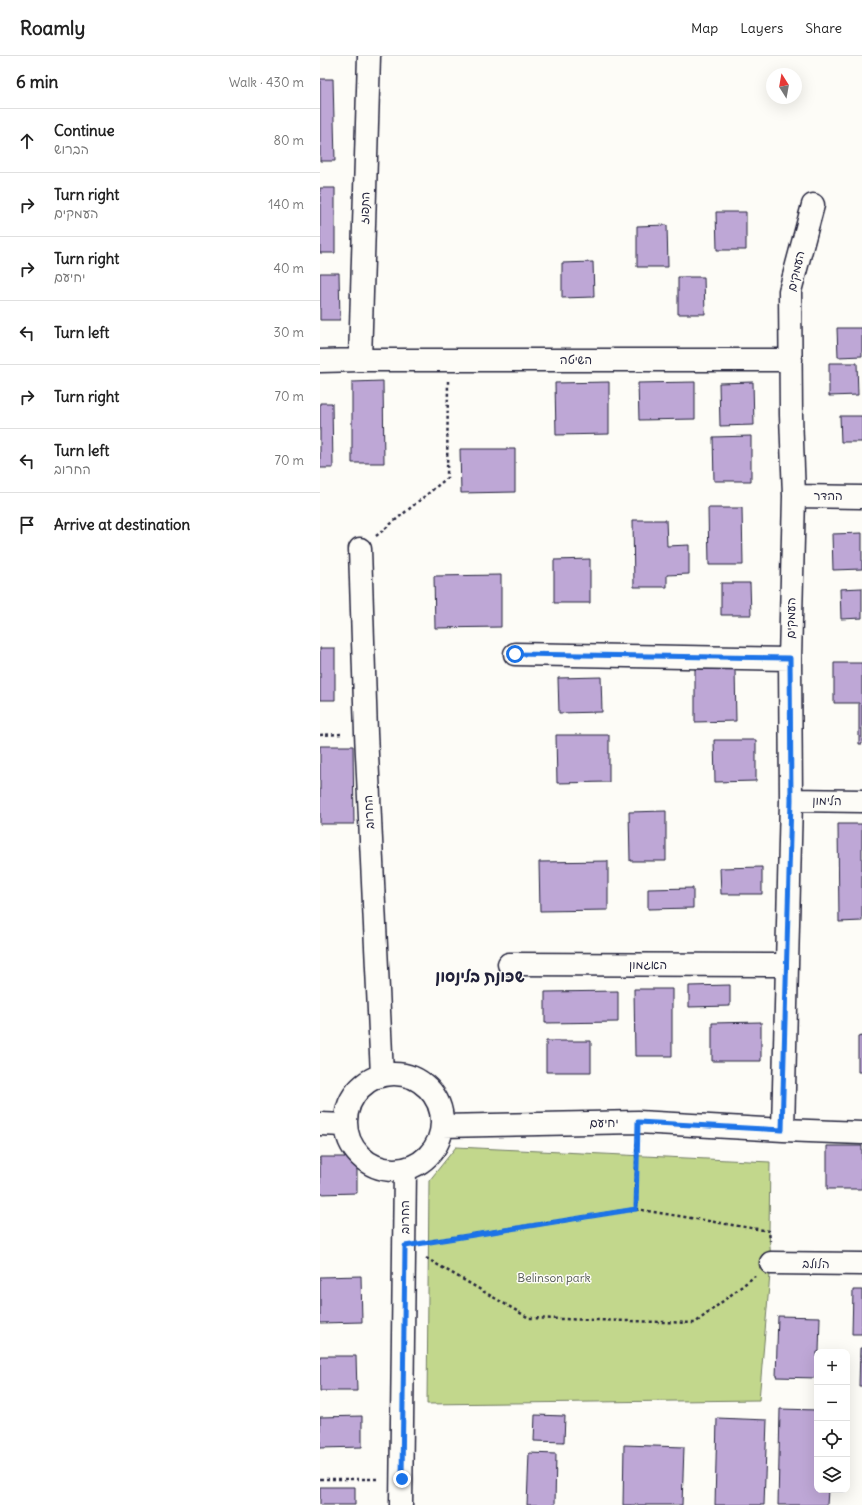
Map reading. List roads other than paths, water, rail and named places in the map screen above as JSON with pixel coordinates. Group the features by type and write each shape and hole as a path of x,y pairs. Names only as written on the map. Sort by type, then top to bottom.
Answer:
{"street":[{"name":"התפוז","path":"360,360 369,56"},
{"name":"העמקים","path":"782,1130 791,800 790,658 794,496 791,415 790,291 812,205"},
{"name":"השיטה","path":"320,361 791,360"},
{"name":"ההדר","path":"794,496 862,497"},
{"name":"החרוב","path":"360,549 366,732 382,1075"},
{"path":"515,654 790,658"},
{"name":"הלימון","path":"791,800 862,801"},
{"name":"האגמון","path":"509,964 787,965"},
{"path":"397,1074 412,1077 425,1085 435,1097 441,1111 442,1126 440,1138 434,1149 426,1158 416,1165 405,1169 391,1171 377,1168 364,1161 355,1151 348,1139 345,1125 347,1108 355,1093 367,1082 382,1075 397,1074"},
{"name":"יחיעם","path":"442,1126 638,1122 862,1133"},
{"path":"320,1124 345,1125"},
{"name":"החרוב","path":"401,1505 405,1169"},
{"name":"הלולב","path":"771,1263 862,1264"}],"district":[{"name":"שכונת בלינסון","path":"480,976"}],"park label":[{"name":"Belinson park","path":"554,1278"}]}
